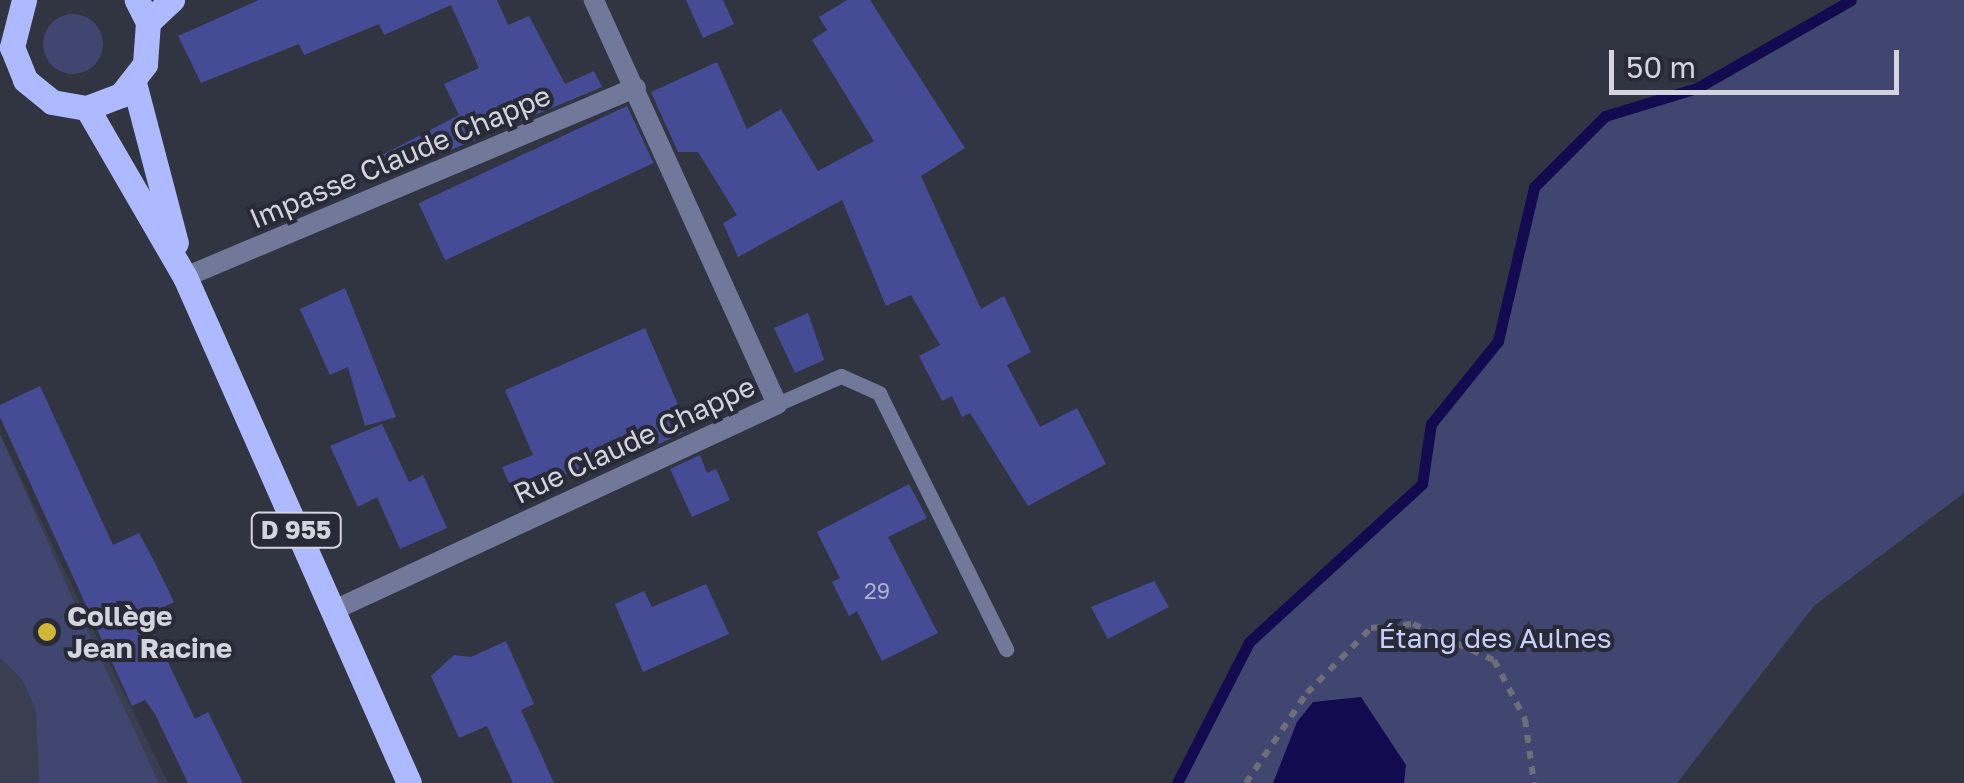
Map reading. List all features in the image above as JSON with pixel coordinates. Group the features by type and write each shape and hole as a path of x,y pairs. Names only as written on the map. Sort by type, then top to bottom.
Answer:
{"main road":[{"path":"24,0 6,49 37,92 87,108 134,83 147,54 142,11 172,0"},
{"name":"D 955","path":"134,83 185,277"},
{"name":"D 955","path":"87,108 185,277 408,783"}],"street":[{"name":"Rue Claude Chappe","path":"332,611 777,404 594,0"},
{"name":"Impasse Claude Chappe","path":"185,277 636,87"}],"lane":[{"path":"777,404 841,376 879,394 1006,649"}],"path":[{"path":"1246,783 1307,693 1371,628 1414,624 1494,660 1525,719 1534,783"}],"shaded area":[{"name":"Collège Jean Racine","path":"0,434 75,592 168,783 0,783"},
{"name":"Étang des Aulnes","path":"1361,697 1406,765 1404,783 1273,783 1297,722 1313,702"}],"green space":[{"path":"1852,0 1964,0 1964,493 1814,606 1677,783 1177,783 1249,642 1421,485 1431,425 1498,342 1534,188 1605,116 1697,89"},
{"path":"73,14 94,23 103,44 94,65 73,74 52,65 43,44 52,23"},
{"name":"Collège Jean Racine","path":"0,434 159,783 39,783 36,710 22,679 0,658"}],"building":[{"path":"259,0 497,0 508,25 529,16 565,84 594,71 602,87 391,175 382,155 459,115 444,84 479,68 451,5 384,35 379,24 304,55 299,44 201,83 178,36"},
{"path":"686,0 723,0 734,24 703,38"},
{"path":"847,0 870,0 965,148 921,176 981,309 1004,296 1031,352 1007,365 1040,427 1077,408 1106,464 1028,506 970,413 962,417 952,396 942,401 919,356 940,345 911,295 886,306 842,200 738,257 723,223 737,215 698,152 678,152 651,92 717,62 747,129 781,109 818,171 874,141 812,40 827,30 819,17"},
{"path":"627,106 654,163 445,260 419,203"},
{"path":"345,288 396,417 365,426 348,367 330,375 300,309"},
{"path":"808,313 824,360 795,373 774,328"},
{"path":"645,328 689,430 659,444 655,436 515,497 502,467 533,455 505,390"},
{"path":"40,386 113,545 139,533 155,563 174,602 146,616 195,719 208,712 243,783 188,783 145,700 132,706 0,417 0,405"},
{"path":"382,424 409,482 423,475 447,528 400,549 377,497 358,507 330,446"},
{"path":"700,455 707,473 716,469 730,500 692,517 670,469"},
{"path":"909,484 927,518 888,537 938,633 882,661 857,611 849,616 832,582 840,578 817,532"},
{"path":"1154,581 1169,607 1108,639 1091,607"},
{"path":"706,584 729,634 643,672 615,604 644,591 652,607"},
{"path":"506,641 534,704 521,710 554,783 513,783 487,726 459,738 431,676 454,655 471,657"}],"waterway":[{"path":"1177,783 1249,642 1422,484 1431,424 1498,341 1534,187 1605,116 1697,88 1851,0"}],"place":[{"name":"Collège Jean Racine","path":"47,632"}]}
